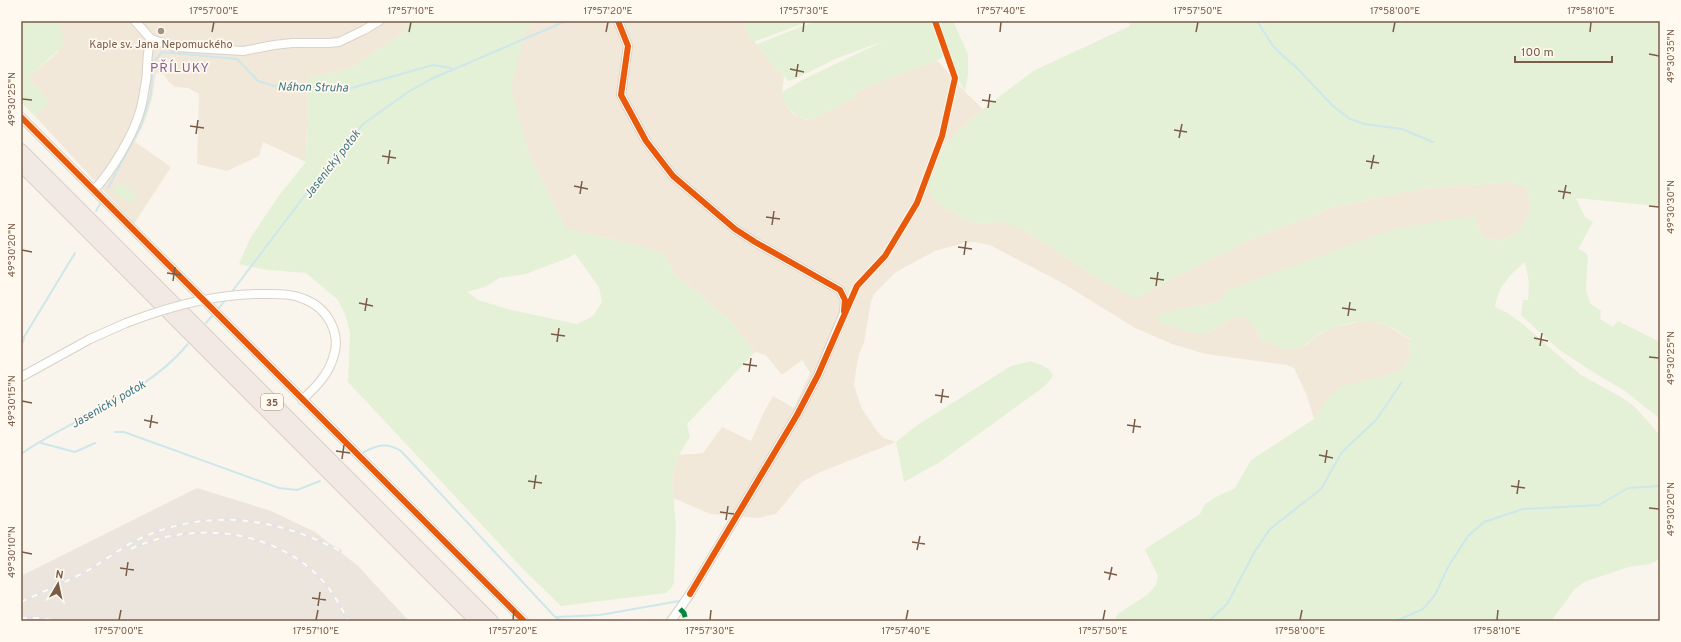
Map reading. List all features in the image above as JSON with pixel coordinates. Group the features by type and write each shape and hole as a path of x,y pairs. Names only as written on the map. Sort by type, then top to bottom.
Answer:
{"highway":[{"name":"35","path":"21,150 492,621"},
{"name":"35","path":"21,165 476,621"}],"street":[{"path":"134,21 151,39 175,47 243,51 274,45 339,42 379,21"},
{"path":"618,21 628,46 621,95 646,141 673,176 735,229 840,290 845,300 844,312 818,375 797,415 690,594 671,621"},
{"path":"94,190 106,178 129,136 140,111 146,80 147,52 151,39"},
{"path":"21,117 524,621"},
{"path":"21,377 90,340 126,323 166,308 231,295 270,294 297,297 313,303 326,315 334,331 336,345 331,363 321,380 302,400"}],"shaded area":[{"path":"57,21 406,21 405,32 351,68 308,78 306,162 263,142 259,156 227,171 197,164 199,94 188,88 175,87 164,75 156,73 152,99 146,118 135,142 171,167 134,224 35,116 50,103 28,78 58,52 62,32"},
{"path":"539,21 743,21 749,37 757,44 777,72 780,71 784,76 782,94 787,107 793,114 806,120 811,120 854,98 857,91 937,60 965,92 983,109 946,144 942,151 945,208 968,220 978,223 992,224 1001,221 1015,225 1086,271 1137,298 1206,261 1264,234 1318,214 1325,209 1420,189 1511,182 1527,188 1530,209 1527,220 1517,233 1501,241 1483,238 1474,216 1220,302 1175,310 1207,334 1232,318 1243,316 1255,327 1261,340 1306,345 1316,336 1334,327 1368,320 1389,326 1410,340 1409,357 1404,369 1328,398 1314,419 1307,396 1294,368 1287,365 1206,354 1172,344 1135,328 1064,284 990,245 975,242 964,243 935,251 896,272 875,293 871,301 864,342 859,354 854,385 862,409 877,431 884,438 896,442 818,473 802,482 776,514 758,518 710,514 673,498 672,483 674,469 679,455 703,453 722,427 751,441 773,396 794,408 810,373 802,360 782,375 766,355 755,352 731,322 675,274 664,254 608,238 565,229 553,201 528,152 509,85 526,28"},
{"path":"197,488 271,511 315,532 358,566 409,621 21,621 21,576"}],"green space":[{"path":"21,21 57,21 62,32 64,45 28,78 50,103 35,116 21,102"},
{"path":"406,21 539,21 526,28 511,88 528,152 565,228 645,247 664,254 675,274 731,322 755,352 687,424 690,437 679,455 674,469 672,483 676,526 674,582 672,587 666,593 561,606 524,570 348,382 350,332 345,314 338,300 306,273 267,270 239,264 251,237 280,194 306,162 308,78 351,68 405,32","holes":["575,254 599,287 602,302 593,316 577,324 511,310 478,300 467,292 485,287 499,278 526,274"]},
{"path":"743,21 810,21 753,42 749,37"},
{"path":"816,21 953,21 968,54 968,75 965,92 944,53 942,58 857,91 854,98 811,120 795,115 785,103 782,92 804,79 884,41 835,59 788,81 780,71 777,72 757,44"},
{"path":"1128,21 1660,21 1660,196 1658,206 1576,198 1585,217 1593,222 1578,249 1585,252 1588,256 1586,290 1590,303 1601,311 1600,319 1613,327 1618,321 1660,342 1660,419 1625,391 1558,349 1521,315 1523,300 1528,300 1529,282 1525,262 1505,282 1496,300 1495,307 1508,313 1525,326 1581,375 1621,397 1634,406 1660,435 1660,559 1650,564 1629,567 1584,582 1575,589 1551,621 1114,621 1118,614 1147,595 1156,585 1158,576 1145,550 1148,547 1200,514 1205,504 1235,488 1251,460 1314,419 1328,398 1344,385 1382,377 1404,369 1409,357 1410,339 1392,327 1380,323 1362,322 1343,325 1317,335 1301,347 1286,349 1261,340 1255,327 1243,317 1232,318 1207,334 1192,333 1160,323 1156,316 1175,310 1220,302 1225,291 1397,228 1474,216 1483,238 1501,241 1517,233 1526,220 1530,209 1527,188 1511,182 1420,189 1325,209 1318,214 1264,234 1206,261 1137,298 1129,296 1086,271 1027,232 1002,221 992,224 978,223 968,220 935,202 930,193 930,181 946,144 983,109 1033,71 1130,26"},
{"path":"119,182 138,195 132,204 113,192"},
{"path":"1031,361 1044,366 1052,373 1053,376 1045,386 940,462 904,482 896,442 916,426 1011,366"}],"waterway":[{"name":"Jasenický potok","path":"231,293 315,182 363,124 408,92 431,79 566,21"},
{"path":"1257,21 1273,46 1295,66 1333,106 1350,119 1365,124 1402,129 1433,142"},
{"name":"Náhon Struha","path":"108,188 141,126 151,94 153,63 162,52 237,59 258,81 274,86 348,89 433,65 451,68"},
{"path":"96,211 100,204"},
{"name":"Náhon Struha","path":"23,342 24,337 75,253"},
{"name":"Jasenický potok","path":"219,308 226,299"},
{"name":"Jasenický potok","path":"206,323 213,315"},
{"name":"Jasenický potok","path":"21,454 64,428 130,392 151,378 188,344"},
{"path":"1209,621 1227,604 1255,551 1270,529 1321,489 1342,452 1376,420 1402,382"},
{"name":"Náhon Struha","path":"21,394 22,387"},
{"path":"115,432 124,432 279,488 297,490 320,481"},
{"path":"41,443 75,452 95,443"},
{"path":"364,452 378,446 391,446 401,451 555,617 562,621"},
{"path":"1396,621 1423,609 1435,595 1448,567 1468,536 1484,522 1523,509 1599,505 1628,488 1660,486"},
{"path":"556,617 600,615 679,601"}],"railway":[{"path":"21,602 83,573 122,548 141,538 166,529 191,523 217,520 242,520 267,524 291,530 316,539 340,551"},
{"path":"131,549 155,540 180,534 232,534 257,540 281,550 303,563 326,585 348,621"},
{"path":"21,618 37,618 60,621"}],"marked path":[{"path":"680,609 684,613 686,621"}],"cycle path":[{"path":"618,21 628,46 621,95 646,141 673,176 735,229 840,290 845,300 844,311"},
{"path":"690,594 797,415 818,375 857,286 885,256 917,203 942,136 955,78 935,21"},
{"path":"21,117 524,621"}],"place":[{"name":"Kaple sv. Jana Nepomuckého","path":"161,31"}],"district":[{"name":"PŘÍLUKY","path":"180,67"}]}
